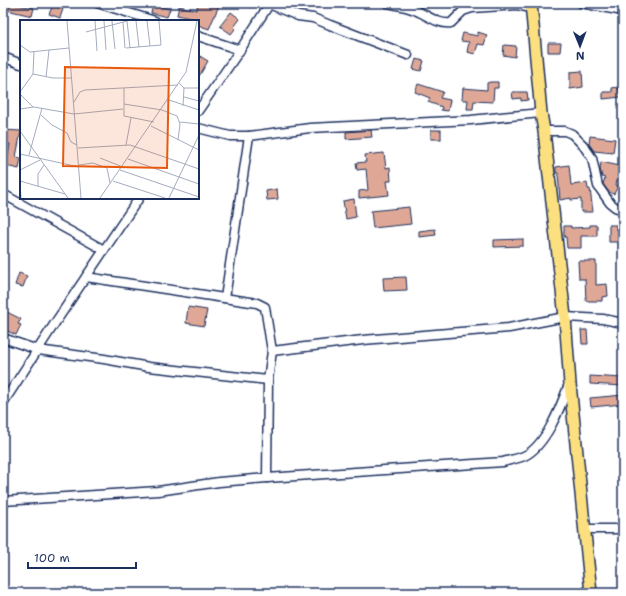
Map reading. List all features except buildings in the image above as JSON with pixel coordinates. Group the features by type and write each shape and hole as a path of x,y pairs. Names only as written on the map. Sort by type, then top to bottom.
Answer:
{"main road":[{"path":"531,5 541,113 565,317 570,384 586,530 591,593"}],"street":[{"path":"97,3 152,20"},
{"path":"199,110 240,50 269,3 298,16 313,18 408,55"},
{"path":"387,3 412,9 439,22 447,24 455,20 463,11 472,8 531,5"},
{"path":"581,3 623,11"},
{"path":"199,36 240,50"},
{"path":"3,57 20,64"},
{"path":"199,128 230,136 249,136 310,128 471,120 541,113"},
{"path":"544,131 566,131 572,134 583,145 592,158 598,186 610,203 623,210"},
{"path":"225,298 249,136"},
{"path":"3,194 104,250"},
{"path":"3,403 138,199"},
{"path":"86,277 257,303 264,307 272,351 268,380 267,478"},
{"path":"272,351 356,341 509,328 565,317 603,319 623,323"},
{"path":"3,338 38,350 149,367 268,380"},
{"path":"3,501 158,491 219,482 267,478 503,462 524,456 534,449 561,407 570,384"},
{"path":"586,530 623,529"}]}
